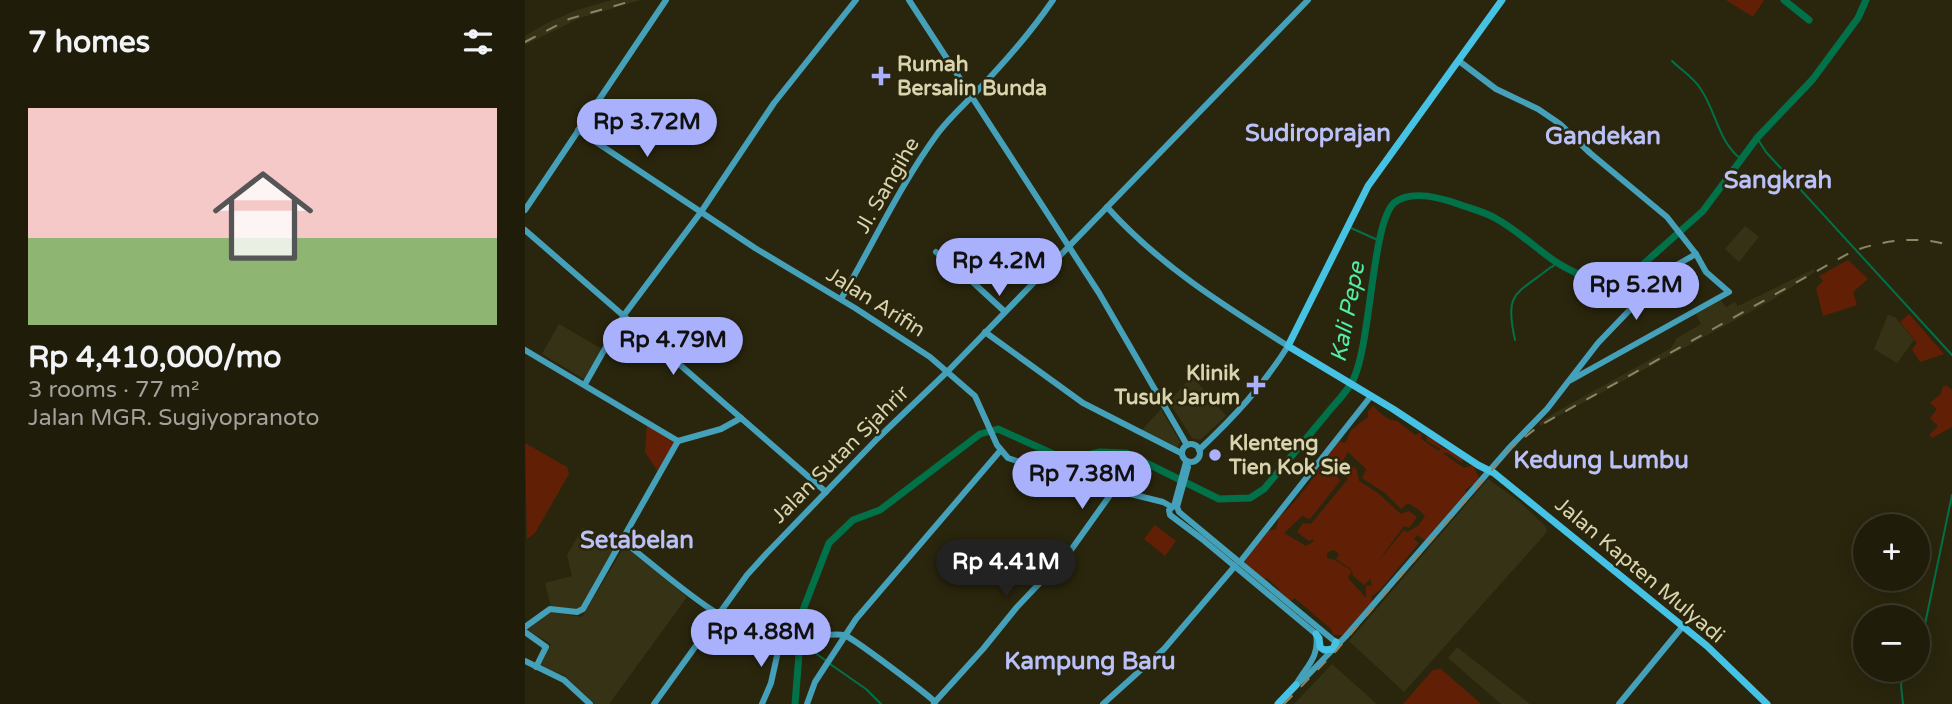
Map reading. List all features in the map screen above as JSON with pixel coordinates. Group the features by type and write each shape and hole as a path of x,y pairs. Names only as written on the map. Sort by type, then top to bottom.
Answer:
{"main road":[{"path":"585,384 624,315 701,212 774,103 856,0"},
{"path":"909,0 1104,300 1187,445"},
{"name":"Jl. Sangihe","path":"841,299 930,144 953,114 1021,41 1053,0"},
{"name":"Jalan Sutan Sjahrir","path":"654,704 752,569 1308,0"},
{"path":"1188,462 1197,460 1199,450 1235,416 1267,380 1288,346 1368,186 1502,0"},
{"path":"525,210 666,1"},
{"path":"1459,61 1496,89 1552,117 1590,153 1662,213 1696,254 1706,272 1729,292 1570,381"},
{"name":"Jalan Arifin","path":"578,130 751,246 921,350 975,396 1000,451"},
{"name":"Jalan Kapten Mulyadi","path":"1107,207 1133,236 1222,303 1489,471 1524,496 1707,646 1767,704"},
{"path":"525,230 825,492"},
{"path":"936,252 1004,312"},
{"path":"1278,704 1317,661 1336,645 1547,409 1598,343 1668,270 1696,254"},
{"path":"1722,287 1722,297"},
{"path":"985,332 1063,391 1181,453 1188,462"},
{"path":"525,351 678,440 721,429 741,418"},
{"path":"1103,704 1164,649 1237,564 1371,396"},
{"path":"536,667 546,647 525,630 550,609 582,611 678,440"},
{"path":"1181,453 1187,445 1193,444 1199,450"},
{"path":"807,704 815,682 845,635 1000,451 1026,466 1149,500 1174,510 1336,645"},
{"path":"1174,510 1188,462"},
{"path":"623,541 720,615 766,639 780,642 845,635 914,684 934,703 1017,607 1071,550 1112,491"},
{"path":"1237,564 1316,635 1322,648 1328,650 1336,645"},
{"path":"1619,704 1683,626"},
{"path":"1316,635 1317,661"},
{"path":"762,704 771,683 780,642"},
{"path":"525,661 564,680 590,704"}],"shaded area":[{"path":"612,0 641,0 580,18 525,45 525,36 547,23 577,10"},
{"path":"1726,0 1764,0 1753,17"},
{"path":"1745,226 1759,237 1739,262 1725,249"},
{"path":"1848,260 1868,279 1853,292 1857,305 1823,316 1816,288 1823,281 1819,276"},
{"path":"1814,269 1815,272 1772,300 1540,426 1539,423 1556,412 1671,348 1677,338 1701,324 1695,312 1720,299 1726,307 1735,302 1738,306"},
{"path":"1909,314 1944,354 1920,362 1912,349 1917,343 1900,322"},
{"path":"1888,315 1895,317 1914,340 1897,363 1874,349"},
{"path":"559,324 602,349 584,379 542,354"},
{"path":"1192,376 1226,416 1200,440 1192,438 1169,402"},
{"path":"1946,385 1952,390 1952,427 1932,438 1929,435 1938,426 1930,418 1937,409 1930,403 1941,394"},
{"path":"1373,406 1383,416 1397,421 1415,435 1422,432 1421,439 1439,451 1441,449 1427,441 1426,436 1437,441 1441,447 1463,458 1462,463 1448,453 1442,453 1464,468 1473,465 1480,481 1478,485 1472,485 1465,490 1467,496 1426,541 1417,535 1414,539 1419,543 1371,597 1373,601 1344,635 1333,635 1332,630 1295,598 1287,603 1277,592 1279,589 1246,565 1245,560 1267,531 1276,529 1279,517 1301,494 1320,468 1326,468 1324,460 1338,441 1345,443 1351,430 1368,417 1368,411","holes":["1348,452 1366,469 1362,478 1385,493 1401,509 1408,503 1425,516 1418,526 1407,532 1404,530 1376,564 1404,526 1409,528 1417,517 1409,511 1401,514 1378,493 1359,481 1357,470 1350,464 1344,474 1348,479 1311,524 1303,523 1297,532 1309,541 1314,541 1306,546 1284,533 1302,516 1310,519 1340,481 1336,473","1332,550 1339,555 1336,559 1352,570 1353,576 1364,585 1370,579 1372,585 1366,586 1366,598 1348,578 1352,571 1327,558 1327,553"]},
{"path":"1161,409 1180,442 1177,449 1141,431"},
{"path":"647,423 676,441 659,473 645,452"},
{"path":"525,443 567,467 569,474 535,533 527,539"},
{"path":"1488,479 1519,501 1546,527 1547,532 1404,692 1349,641"},
{"path":"1155,525 1176,541 1165,556 1144,539"},
{"path":"583,527 618,546 581,608 576,611 551,607 545,583 572,576 567,555"},
{"path":"627,548 687,597 609,704 595,704 564,675 539,666 551,644 527,630 551,612 582,617 623,549"},
{"path":"1457,647 1530,704 1501,704 1448,658"},
{"path":"1332,664 1370,698 1376,704 1294,704"},
{"path":"1441,669 1481,704 1403,704 1433,670"}],"waterway":[{"path":"1784,0 1809,20"},
{"name":"Kali Pepe","path":"795,704 800,642 796,628 829,543 853,520 880,510 980,434 998,429 1060,457 1079,457 1100,452 1126,453 1219,499 1250,498 1264,489 1345,393 1354,378 1360,361 1381,234 1394,203 1409,196 1453,202 1495,218 1572,271 1589,277 1631,275 1703,211 1757,138 1813,79 1858,18 1866,0"},
{"path":"1672,61 1700,88 1727,144 1741,159"},
{"path":"1757,138 1766,152 1952,355"},
{"path":"1351,228 1380,241"},
{"name":"Kali Pepe","path":"1552,267 1555,264 1561,267"},
{"path":"1515,340 1512,303 1521,289 1551,267"},
{"path":"1929,605 1952,495"},
{"path":"800,642 825,660"},
{"path":"830,664 866,689 881,704"},
{"path":"1902,682 1903,704"}],"railway":[{"path":"525,42 569,19 635,0"},
{"path":"1284,704 1336,651 1511,448 1539,426 1851,252 1875,244 1901,240 1952,246"}],"place":[{"name":"Rumah Bersalin Bunda","path":"881,76"},
{"name":"Klinik Tusuk Jarum","path":"1256,385"},
{"name":"Klenteng Tien Kok Sie","path":"1215,455"}],"district":[{"name":"Sudiroprajan","path":"1318,133"},
{"name":"Gandekan","path":"1603,136"},
{"name":"Sangkrah","path":"1778,180"},
{"name":"Kedung Lumbu","path":"1601,460"},
{"name":"Setabelan","path":"637,540"},
{"name":"Kampung Baru","path":"1090,661"}]}
